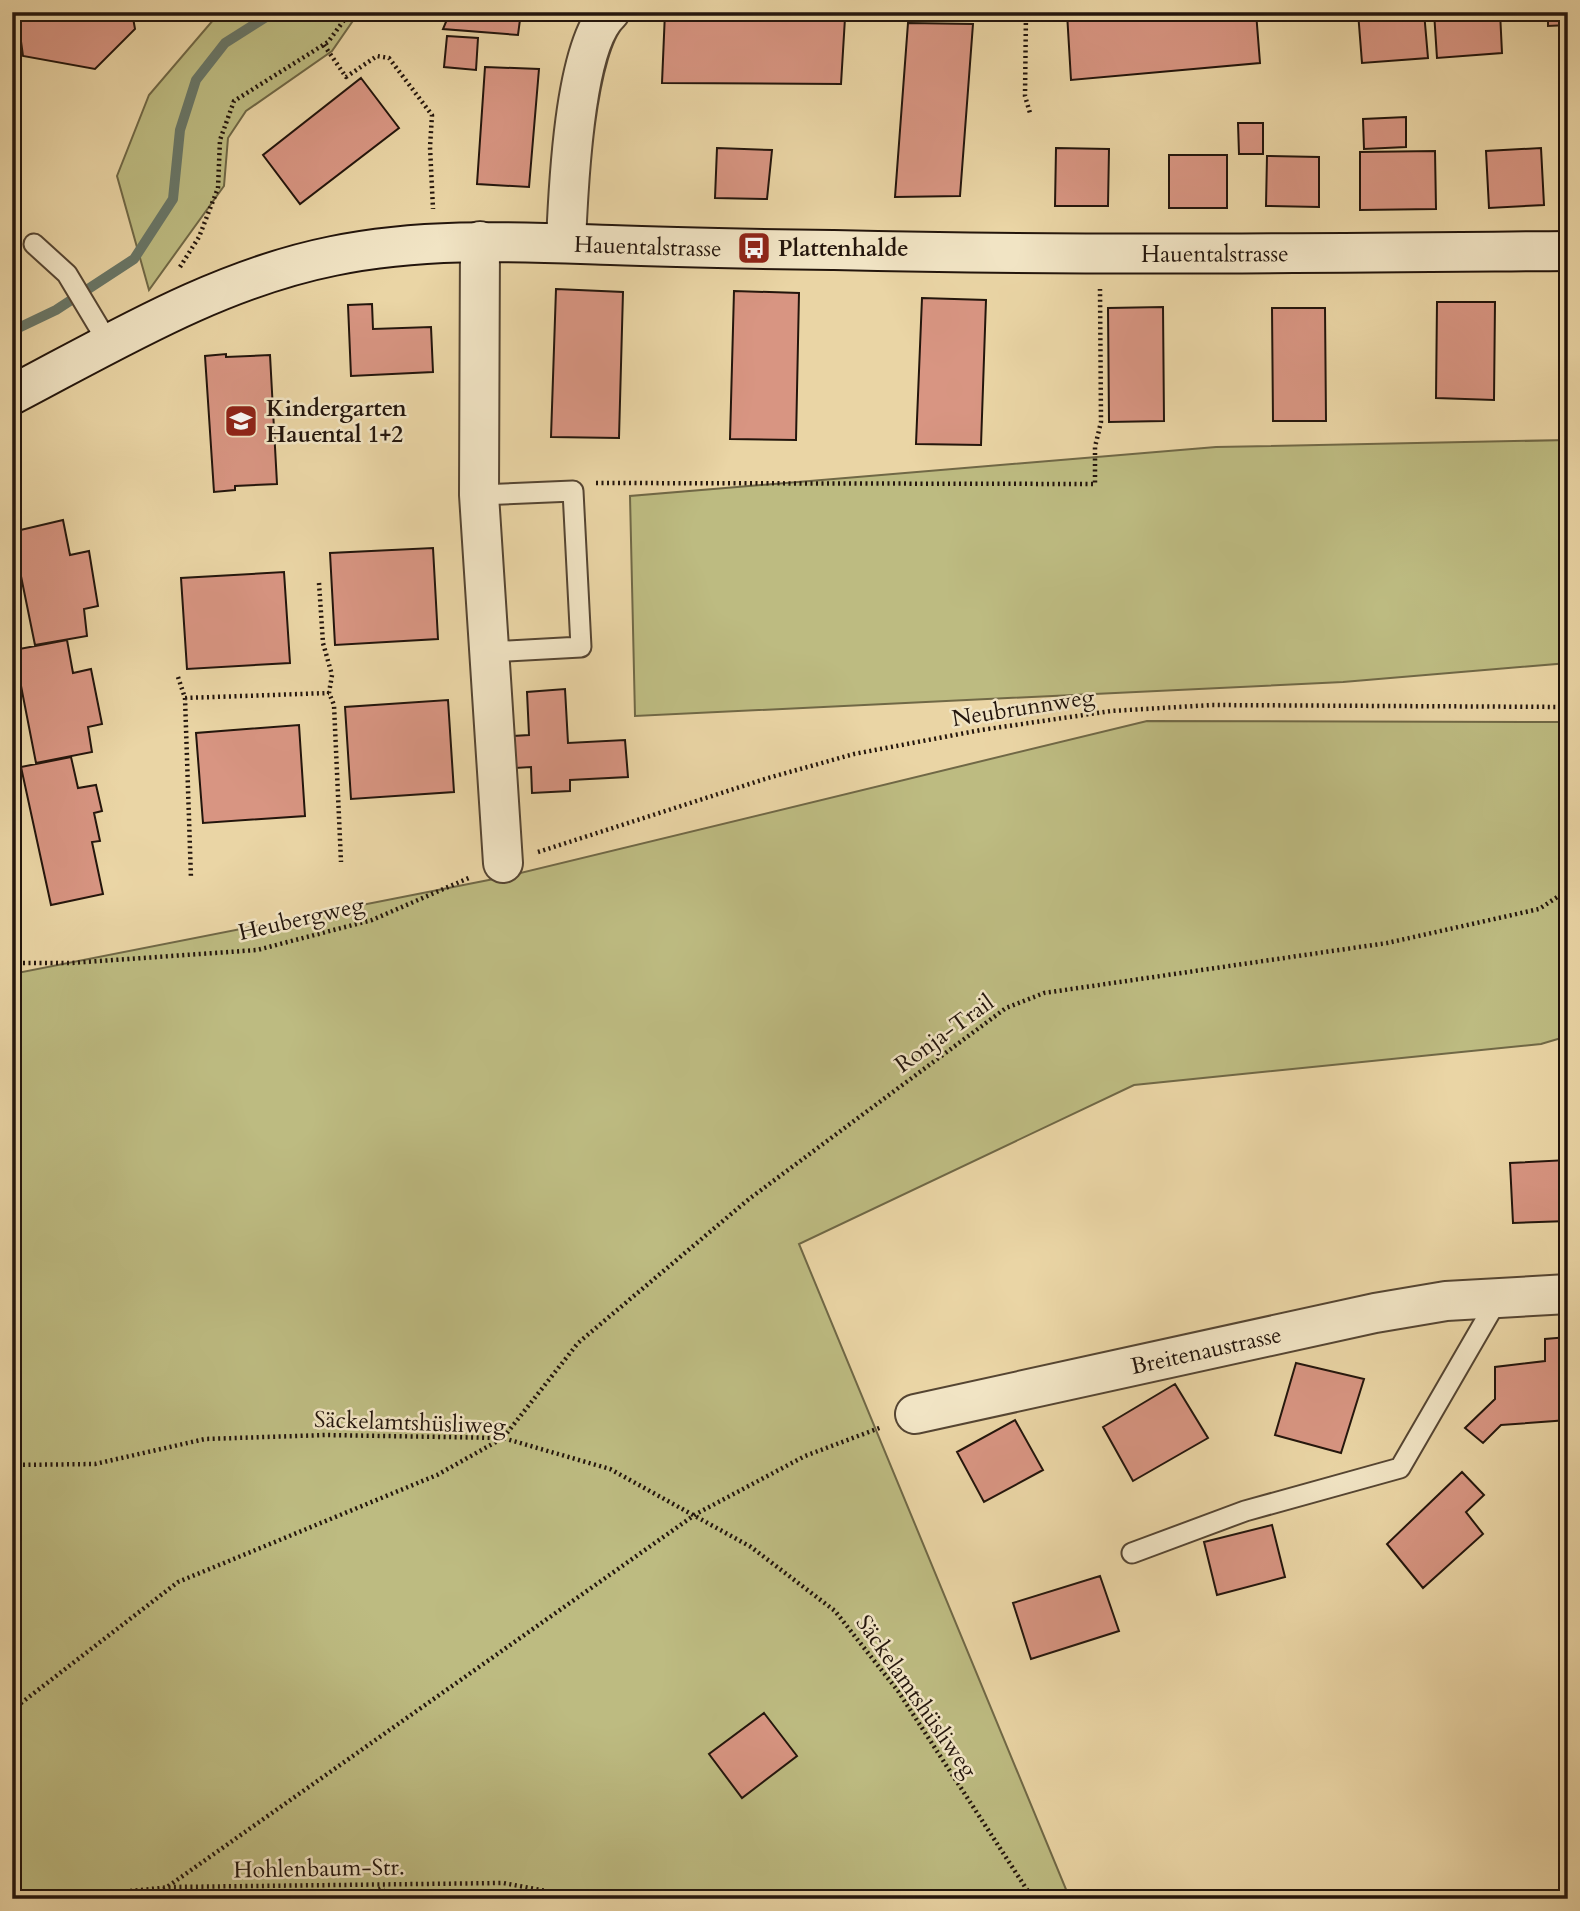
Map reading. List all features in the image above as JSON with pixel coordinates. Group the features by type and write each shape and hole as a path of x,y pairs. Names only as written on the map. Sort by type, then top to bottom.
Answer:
{"street":[{"path":"566,243 583,74 588,48 610,12"},
{"path":"480,241 479,495 502,863"},
{"name":"Hauentalstrasse","path":"12,395 186,305 278,269 402,244 480,241 1027,255 1568,251"},
{"name":"Breitenaustrasse","path":"915,1414 1375,1313 1446,1301 1568,1294"}],"lane":[{"path":"34,244 67,274 110,344"},
{"path":"479,495 573,491 581,647 488,652"},
{"path":"1132,1553 1245,1511 1400,1468 1499,1297"}],"path":[{"path":"174,277 199,237 218,188 220,140 234,101 324,45 349,12"},
{"path":"1026,12 1025,96 1030,113"},
{"path":"324,45 346,77 377,57 389,58 432,115 430,147 434,220"},
{"path":"573,491 588,483 611,482 1095,484 1094,447 1101,422 1100,277"},
{"path":"319,583 323,643 332,675 329,693 334,705 341,862"},
{"path":"178,677 185,698 191,878"},
{"path":"185,698 329,693"},
{"name":"Neubrunnweg","path":"502,863 768,778 853,754 1007,726 1111,711 1212,705 1568,707"},
{"name":"Heubergweg","path":"12,963 72,963 257,950 372,920 502,863"},
{"name":"Ronja-Trail","path":"503,1438 578,1343 749,1199 1006,1008 1044,993 1387,943 1539,909 1568,890"},
{"path":"150,1899 171,1887 696,1514 805,1456 915,1414"},
{"name":"Säckelamtshüsliweg","path":"12,1465 95,1464 205,1439 326,1435 503,1438 610,1469 696,1514 751,1547 835,1611 898,1691 1033,1899"},
{"path":"12,1710 178,1582 437,1475 503,1438"},
{"name":"Hohlenbaum-Str.","path":"48,1899 171,1887 503,1883 590,1899"},
{"path":"359,1899 388,1885"}],"shaded area":[{"path":"220,12 359,12 332,51 246,111 228,138 224,186 149,290 117,176 149,95"},
{"path":"1568,440 1568,663 1343,682 635,716 630,496 1216,447"},
{"path":"1147,721 1568,722 1568,1036 1541,1044 1134,1085 799,1244 1070,1899 12,1899 12,974 504,877"}],"building":[{"path":"14,12 132,12 135,29 95,69 23,56"},
{"path":"450,12 521,12 518,35 443,29"},
{"path":"665,12 845,18 841,84 662,83"},
{"path":"1256,12 1260,63 1071,80 1067,13"},
{"path":"1358,12 1424,12 1428,58 1362,63"},
{"path":"1434,12 1500,12 1502,53 1437,58"},
{"path":"1548,12 1568,12 1568,25 1548,26"},
{"path":"908,23 973,24 960,196 895,197"},
{"path":"447,36 478,38 476,70 444,67"},
{"path":"485,67 539,69 529,187 477,184"},
{"path":"361,78 399,128 300,204 263,155"},
{"path":"1406,117 1406,147 1364,149 1363,119"},
{"path":"1238,123 1263,123 1263,154 1239,154"},
{"path":"717,148 772,150 767,199 715,198"},
{"path":"1056,148 1109,149 1108,206 1055,206"},
{"path":"1541,148 1544,205 1489,208 1486,151"},
{"path":"1435,151 1436,209 1360,210 1360,152"},
{"path":"1562,152 1568,152 1568,205 1561,206"},
{"path":"1169,155 1227,155 1227,208 1169,208"},
{"path":"1267,156 1319,157 1319,207 1266,206"},
{"path":"556,289 623,292 619,438 551,437"},
{"path":"734,291 799,293 796,440 730,439"},
{"path":"922,298 986,300 981,445 916,444"},
{"path":"1437,302 1495,302 1494,400 1436,398"},
{"path":"372,304 373,329 431,327 433,372 351,376 348,305"},
{"path":"1163,307 1164,421 1109,422 1108,308"},
{"path":"1272,308 1325,308 1326,421 1273,421"},
{"name":"Kindergarten Hauental 1+2","path":"226,354 226,357 270,355 277,484 235,486 235,490 214,492 205,356"},
{"path":"63,520 70,555 89,551 98,606 84,609 87,636 35,645 12,532"},
{"path":"433,548 438,639 335,645 330,553"},
{"path":"284,572 290,663 187,669 181,578"},
{"path":"67,640 73,673 91,669 102,724 88,727 92,752 36,763 14,650"},
{"path":"565,689 568,743 625,740 628,777 570,780 570,791 532,793 531,767 515,768 513,736 529,735 527,692"},
{"path":"448,700 454,792 351,799 345,707"},
{"path":"299,725 305,816 203,823 196,733"},
{"path":"71,757 78,788 96,785 102,811 94,813 100,841 92,842 103,894 51,905 21,767"},
{"path":"1568,1160 1568,1221 1513,1223 1510,1163"},
{"path":"1568,1337 1568,1420 1501,1425 1483,1443 1465,1428 1495,1399 1495,1367 1545,1361 1545,1339"},
{"path":"1296,1363 1364,1379 1341,1453 1275,1435"},
{"path":"1175,1384 1208,1438 1133,1481 1103,1427"},
{"path":"1015,1420 1043,1470 984,1502 957,1452"},
{"path":"1462,1472 1484,1495 1466,1512 1483,1534 1423,1588 1387,1544"},
{"path":"1272,1525 1285,1577 1217,1595 1204,1542"},
{"path":"1100,1576 1119,1631 1031,1659 1013,1603"},
{"path":"764,1713 797,1756 742,1798 709,1754"}],"waterway":[{"path":"12,331 56,310 134,259 173,199 180,130 196,80 225,43 274,12"}],"place":[{"name":"Plattenhalde","path":"754,248"},
{"name":"Kindergarten Hauental 1+2","path":"241,421"}]}
